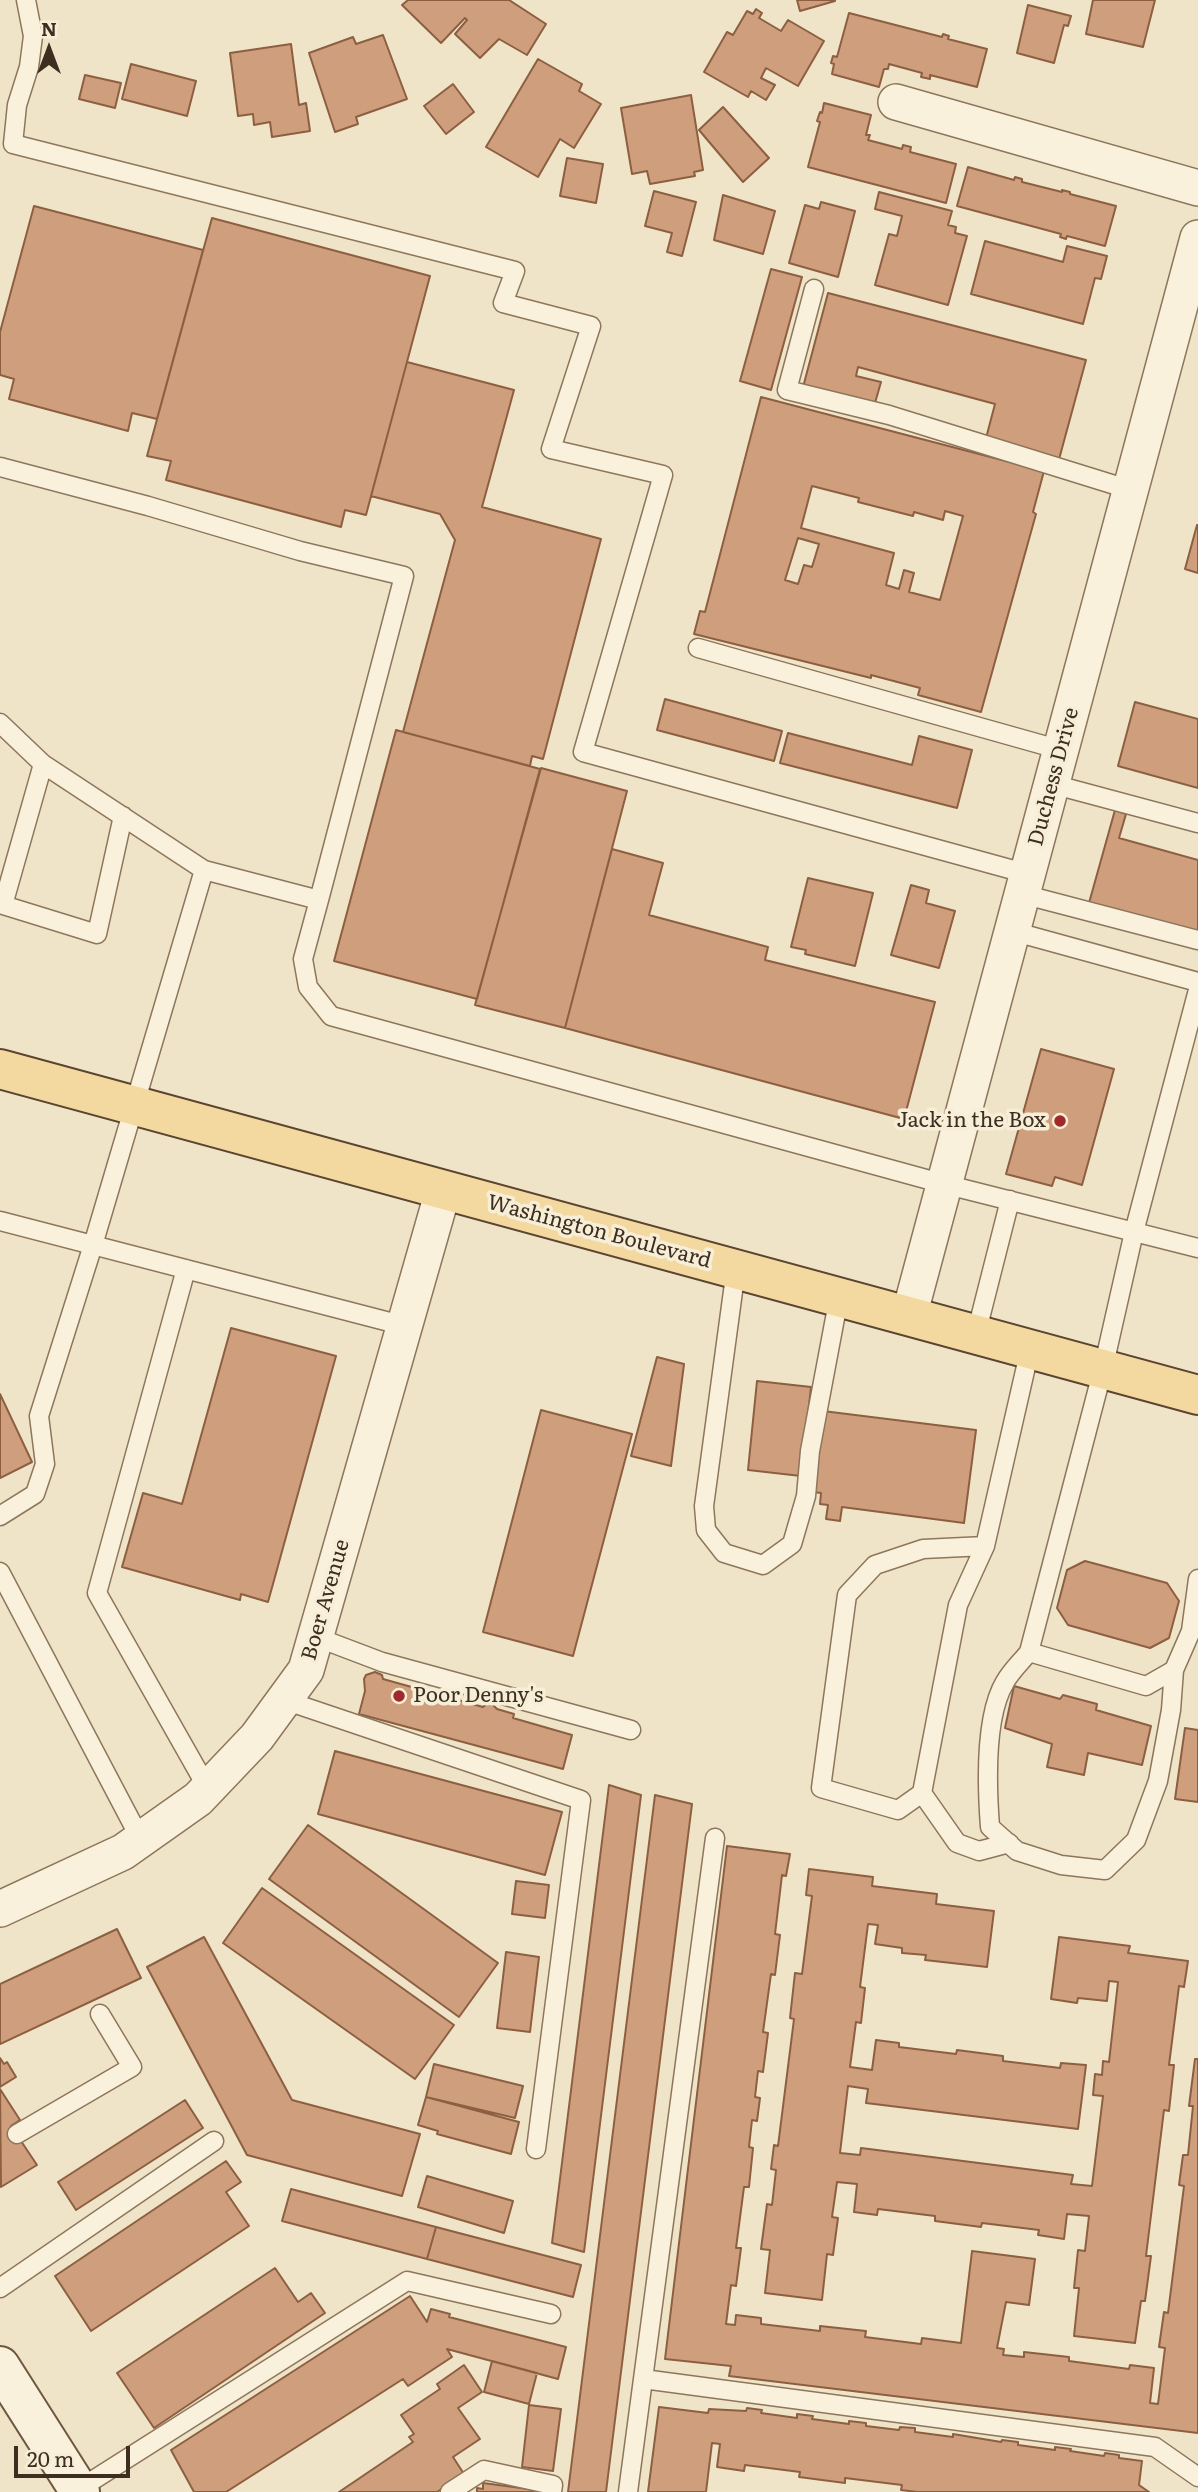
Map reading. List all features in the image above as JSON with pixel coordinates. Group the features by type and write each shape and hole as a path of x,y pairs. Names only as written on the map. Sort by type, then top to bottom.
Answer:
{"main road":[{"name":"Washington Boulevard","path":"0,1069 1198,1395"},
{"path":"0,2366 80,2491"}],"street":[{"path":"896,102 1198,188"},
{"name":"Duchess Drive","path":"909,1316 1130,490 1190,301 1198,238"},
{"name":"Boer Avenue","path":"0,1909 123,1852 198,1799 257,1737 306,1670 443,1191"}],"lane":[{"path":"26,0 33,36 29,68 17,105 13,144 515,271 503,303 591,326 551,449 663,475 583,752 1025,884 1198,940"},
{"path":"814,289 787,390 889,415 1130,490"},
{"path":"0,467 148,506 300,551 404,576 303,959 308,988 331,1016 944,1184 1198,1248"},
{"path":"698,648 1061,750"},
{"path":"0,723 43,764 204,870 319,901"},
{"path":"43,764 3,905 97,934 123,816"},
{"path":"1052,784 1198,823"},
{"path":"0,1516 36,1494 44,1464 39,1416 93,1245 204,870"},
{"path":"1012,930 1198,982"},
{"path":"1198,990 1134,1232 1103,1369 1029,1652 1005,1681 995,1704 987,1785 990,1827 1017,1850 1061,1865 1105,1870 1136,1840 1158,1782 1171,1710 1174,1670 1191,1631 1198,1579"},
{"path":"976,1334 1010,1200"},
{"path":"0,1221 405,1326"},
{"path":"186,1269 97,1593 208,1789"},
{"path":"736,1269 705,1506 706,1530 724,1553 762,1565 792,1544 806,1496 810,1451 839,1297"},
{"path":"985,1546 923,1549 875,1565 847,1595 821,1788 898,1810 922,1793 958,1605 985,1546 1030,1349"},
{"path":"0,1572 141,1840"},
{"path":"316,1637 382,1662 631,1730"},
{"path":"1029,1652 1146,1686 1174,1670"},
{"path":"284,1700 581,1800 536,2149"},
{"path":"922,1793 957,1843 979,1851 1009,1843"},
{"path":"628,2492 715,1838"},
{"path":"17,2134 132,2067 100,2014"},
{"path":"0,2288 214,2141"},
{"path":"80,2491 407,2281 551,2314"},
{"path":"643,2379 1154,2447 1198,2477"},
{"path":"450,2492 484,2470 553,2485 552,2492"}],"building":[{"path":"408,0 509,0 546,24 527,55 499,39 480,58 455,34 467,20 465,18 441,43 402,5"},
{"path":"797,0 835,0 835,1 800,11"},
{"path":"1093,0 1155,0 1143,47 1086,34"},
{"path":"1028,5 1071,16 1068,26 1064,25 1054,63 1017,53"},
{"path":"756,9 762,13 759,18 781,31 788,20 824,41 798,86 766,68 761,78 775,85 766,100 751,91 748,97 704,72 727,32 733,35 747,11 753,14"},
{"path":"849,13 942,37 943,34 949,36 948,39 987,49 977,87 930,75 930,79 921,77 922,73 889,64 888,69 884,69 879,87 832,74 834,64 831,63 833,56 837,57"},
{"path":"383,35 407,99 356,117 358,124 335,132 309,53 353,37 356,44"},
{"path":"291,44 299,105 306,103 310,131 272,137 270,122 254,125 253,114 238,116 230,53"},
{"path":"538,59 582,84 579,91 601,104 574,148 560,139 538,177 486,147"},
{"path":"131,64 196,81 187,116 122,99"},
{"path":"85,75 121,83 115,108 79,99"},
{"path":"453,84 474,112 446,134 424,106"},
{"path":"691,95 703,170 694,172 695,176 650,184 647,171 632,174 621,108"},
{"path":"824,103 871,115 866,135 870,135 868,140 902,149 903,145 911,147 910,152 956,164 946,203 808,167 820,122 817,121"},
{"path":"723,107 769,158 743,182 699,130"},
{"path":"567,158 603,164 596,203 560,196"},
{"path":"968,167 1014,180 1015,177 1022,179 1022,182 1070,192 1116,206 1105,246 1067,236 1066,239 1060,237 1061,234 957,206"},
{"path":"654,191 696,202 682,256 667,252 672,233 645,226"},
{"path":"879,192 952,211 948,225 956,227 955,233 967,236 948,305 875,285 889,234 897,236 902,216 875,209"},
{"path":"723,195 775,211 763,254 714,240"},
{"path":"821,202 855,211 838,277 789,263 805,205 819,209"},
{"path":"34,206 203,250 157,419 132,413 128,431 9,399 14,379 0,375 0,332"},
{"path":"212,218 430,276 366,515 345,510 341,527 166,480 171,461 147,456"},
{"path":"985,241 1063,262 1067,246 1107,256 1101,279 1095,278 1083,324 971,294"},
{"path":"771,269 802,277 771,390 740,381"},
{"path":"828,293 1086,360 1058,463 985,442 995,404 858,367 856,376 881,382 873,410 802,391"},
{"path":"407,362 514,390 482,507 601,539 543,759 532,756 530,766 403,732 455,540 440,514 371,496"},
{"path":"761,397 1044,471 1033,512 1036,514 981,712 918,695 920,688 694,634 700,611 705,612","holes":["812,486 859,498 858,502 913,516 914,512 943,520 945,511 963,516 940,600 909,592 914,573 904,570 899,589 886,585 894,553 801,528","798,538 819,544 812,567 804,565 798,584 785,580"]},
{"path":"1198,525 1198,573 1185,569"},
{"path":"665,699 782,731 774,761 657,730"},
{"path":"1135,702 1198,719 1198,788 1118,766"},
{"path":"396,730 540,769 477,999 334,961"},
{"path":"788,733 912,765 919,736 972,750 957,808 780,763"},
{"path":"541,768 627,791 565,1028 475,1005"},
{"path":"1115,810 1126,814 1119,838 1198,860 1198,933 1089,903"},
{"path":"612,849 663,863 649,915 768,947 765,960 935,1002 904,1119 565,1028"},
{"path":"808,878 873,893 855,966 805,954 806,950 791,947"},
{"path":"911,885 929,890 926,903 955,911 939,968 891,955"},
{"name":"Jack in the Box","path":"1041,1049 1114,1069 1082,1185 1055,1177 1052,1186 1006,1174"},
{"path":"231,1328 336,1356 268,1602 241,1594 240,1600 122,1567 143,1493 182,1504"},
{"path":"657,1357 684,1364 671,1466 631,1456"},
{"path":"757,1381 811,1387 801,1476 748,1470"},
{"path":"0,1394 32,1462 0,1478"},
{"path":"541,1410 632,1434 573,1656 483,1632"},
{"path":"823,1411 976,1430 964,1523 842,1507 840,1521 826,1519 828,1505 820,1504 821,1493 813,1492"},
{"path":"1085,1561 1167,1583 1179,1601 1169,1638 1150,1648 1068,1625 1057,1608 1067,1570"},
{"path":"375,1672 382,1675 383,1679 483,1707 488,1703 492,1704 497,1709 514,1714 513,1718 572,1735 563,1769 359,1714 365,1691 364,1679 366,1675"},
{"path":"1014,1686 1060,1699 1063,1695 1097,1704 1096,1710 1151,1726 1142,1765 1088,1753 1084,1775 1047,1767 1052,1744 1005,1728"},
{"path":"1185,1728 1198,1730 1198,1802 1175,1799"},
{"path":"335,1751 562,1812 545,1875 318,1814"},
{"path":"609,1785 641,1795 584,2252 552,2243"},
{"path":"655,1795 692,1804 606,2492 568,2492"},
{"path":"308,1825 498,1963 459,2017 269,1879"},
{"path":"727,1846 790,1854 786,1876 782,1875 775,1934 780,1935 775,1975 771,1974 763,2032 768,2033 763,2072 758,2071 755,2097 760,2098 757,2121 752,2120 749,2147 753,2148 749,2187 744,2187 736,2248 741,2248 736,2286 731,2285 726,2324 735,2325 736,2315 761,2318 761,2324 820,2331 820,2326 866,2331 865,2337 921,2344 922,2338 961,2343 972,2251 1035,2259 1029,2305 1006,2302 997,2348 1004,2349 1003,2355 1024,2357 1024,2352 1069,2357 1069,2361 1129,2369 1130,2365 1154,2368 1150,2403 1158,2404 1165,2348 1159,2347 1164,2312 1168,2313 1184,2186 1179,2185 1183,2155 1188,2155 1193,2106 1189,2106 1195,2059 1198,2059 1198,2433 729,2376 731,2366 665,2359"},
{"path":"809,1869 873,1877 872,1886 937,1894 936,1904 994,1911 987,1967 925,1960 926,1955 902,1953 902,1948 875,1944 878,1925 868,1924 860,1987 865,1988 861,2023 856,2022 850,2067 872,2070 876,2040 899,2043 899,2047 1003,2056 1003,2061 1060,2068 1061,2063 1086,2065 1078,2129 866,2103 868,2089 848,2086 840,2153 860,2155 861,2148 1073,2175 1071,2184 1092,2186 1103,2096 1093,2095 1095,2074 1102,2075 1103,2061 1109,2062 1118,1982 1109,1981 1107,2001 1078,1998 1077,2003 1051,1999 1059,1937 1130,1946 1128,1953 1188,1961 1184,1987 1179,1986 1169,2065 1174,2065 1169,2111 1164,2110 1146,2256 1151,2256 1145,2301 1141,2301 1135,2343 1074,2336 1079,2288 1074,2288 1078,2250 1085,2251 1089,2216 1067,2214 1064,2239 1038,2235 1039,2230 935,2221 935,2216 878,2209 877,2215 854,2212 857,2184 837,2182 832,2217 838,2218 833,2255 827,2254 822,2300 765,2293 770,2250 761,2249 767,2204 772,2205 776,2170 771,2169 774,2145 778,2146 794,2019 790,2018 795,1973 802,1974 812,1896 806,1895"},
{"path":"516,1881 549,1885 545,1918 512,1914"},
{"path":"262,1888 454,2025 415,2079 223,1943"},
{"path":"117,1929 141,1978 0,2044 0,1984"},
{"path":"204,1937 292,2100 420,2134 402,2196 247,2155 147,1967"},
{"path":"506,1952 539,1957 530,2032 497,2028"},
{"path":"0,2058 4,2064 7,2062 16,2077 0,2087"},
{"path":"434,2064 523,2086 515,2118 426,2097"},
{"path":"0,2089 20,2120 11,2126 37,2165 1,2187"},
{"path":"426,2097 519,2122 511,2154 437,2134 438,2131 418,2125"},
{"path":"185,2100 203,2128 76,2210 58,2182"},
{"path":"226,2161 241,2182 226,2192 249,2226 91,2331 55,2276"},
{"path":"427,2176 513,2201 504,2233 418,2207"},
{"path":"291,2189 436,2227 427,2259 282,2221"},
{"path":"436,2227 581,2265 573,2297 427,2259"},
{"path":"275,2268 298,2302 311,2293 325,2313 154,2428 117,2373"},
{"path":"410,2296 427,2322 431,2309 450,2314 449,2317 566,2347 558,2379 447,2349 452,2357 408,2386 403,2379 226,2492 194,2492 171,2450"},
{"path":"492,2361 537,2373 529,2404 484,2392"},
{"path":"464,2365 482,2392 458,2408 480,2439 453,2457 464,2474 437,2492 339,2492 413,2442 409,2437 414,2434 401,2415 440,2389 437,2384"},
{"path":"529,2405 561,2409 553,2471 522,2467"},
{"path":"659,2407 708,2413 709,2409 746,2411 747,2408 762,2410 761,2413 797,2418 797,2414 849,2424 849,2421 899,2430 900,2427 915,2428 915,2432 1018,2442 1018,2445 1055,2450 1055,2447 1071,2449 1070,2451 1104,2456 1105,2453 1119,2455 1119,2458 1142,2461 1139,2485 1149,2492 917,2492 901,2490 902,2485 845,2478 845,2483 799,2477 800,2472 745,2465 744,2471 717,2467 720,2444 712,2443 706,2492 648,2492"},
{"path":"483,2483 536,2490 477,2492 477,2488 483,2489"}],"place":[{"name":"Jack in the Box","path":"1060,1121"},
{"name":"Poor Denny's","path":"399,1696"}]}
